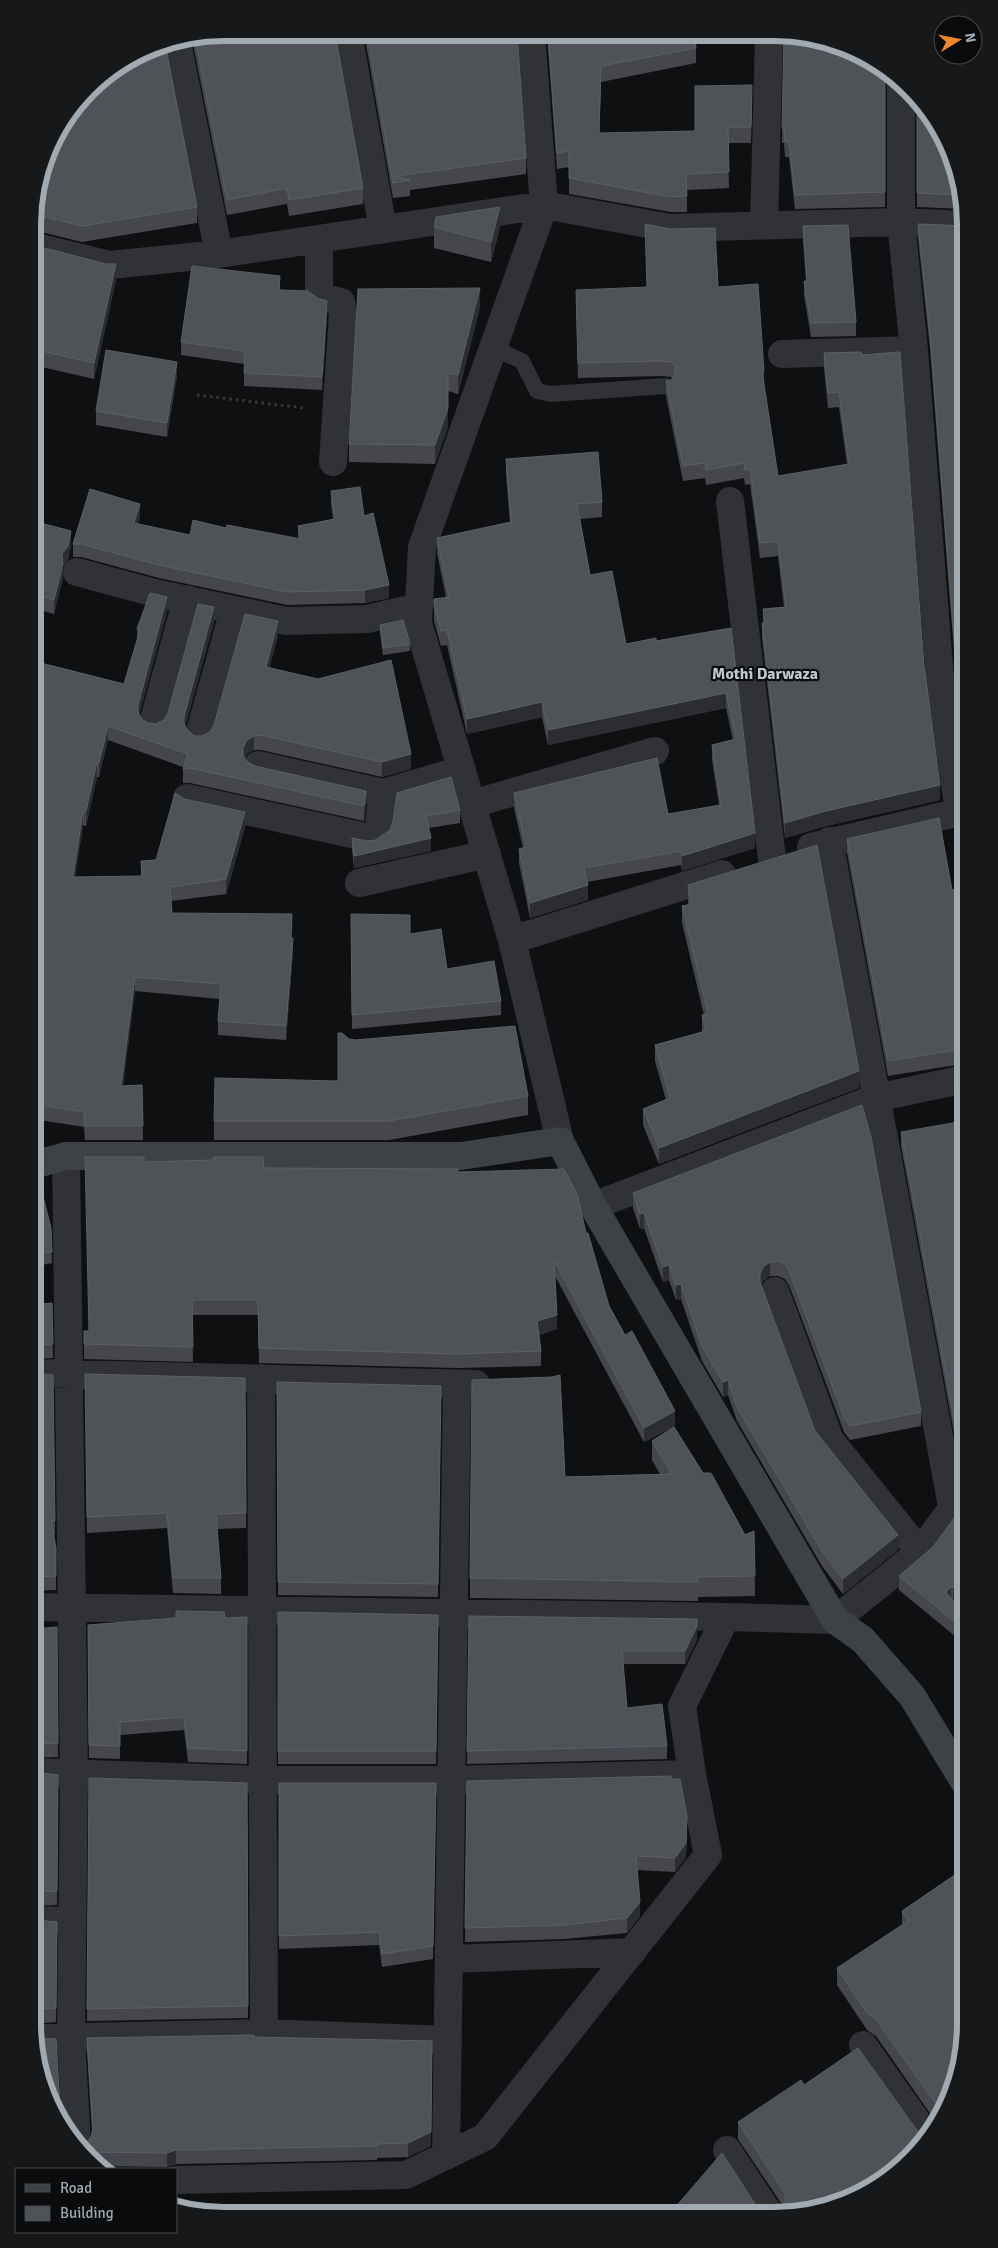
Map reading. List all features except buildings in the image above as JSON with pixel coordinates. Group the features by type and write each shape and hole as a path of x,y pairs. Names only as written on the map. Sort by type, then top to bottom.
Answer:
{"street":[{"path":"349,41 383,229"},
{"path":"532,41 544,205 422,547 418,623 512,940 560,1141 593,1206 835,1620 863,1640 912,1696 957,1770"},
{"path":"764,225 769,41"},
{"path":"178,47 219,254"},
{"path":"900,92 901,222 914,350 940,679 957,782"},
{"path":"41,248 110,264 219,254 544,205 670,228 901,222 957,225"},
{"path":"319,239 319,293 322,297 341,302 343,313 333,462"},
{"path":"782,354 914,350"},
{"path":"730,501 772,859"},
{"path":"77,572 286,621 367,619 419,607"},
{"path":"153,723 187,599"},
{"path":"199,735 234,610"},
{"path":"472,804 655,751"},
{"path":"258,765 383,794 462,770"},
{"path":"188,798 370,838 376,835 378,831 383,794"},
{"path":"512,940 829,841 957,813"},
{"path":"829,841 876,1098 957,1489"},
{"path":"358,883 487,854"},
{"path":"504,1031 533,1028"},
{"path":"593,1206 876,1098 957,1081"},
{"path":"41,1163 66,1156 461,1156 560,1141"},
{"path":"66,1156 74,1773 71,2038 76,2131"},
{"path":"775,1290 830,1440 920,1552"},
{"path":"41,1373 458,1384 505,1383"},
{"path":"261,1378 264,2033"},
{"path":"446,2156 458,1384"},
{"path":"41,1607 835,1620 920,1552 957,1502"},
{"path":"178,2180 406,2175 485,2137 708,1855 692,1774 682,1706 726,1617"},
{"path":"41,1772 262,1780 452,1780 692,1774"},
{"path":"41,1920 72,1921"},
{"path":"449,1959 632,1952"},
{"path":"42,2038 264,2033 448,2040"},
{"path":"863,2046 923,2130"},
{"path":"727,2150 764,2207"}],"lane":[{"path":"493,348 522,361 537,391 552,394 666,386"}],"district":[{"name":"Mothi Darwaza","path":"765,674"}]}
